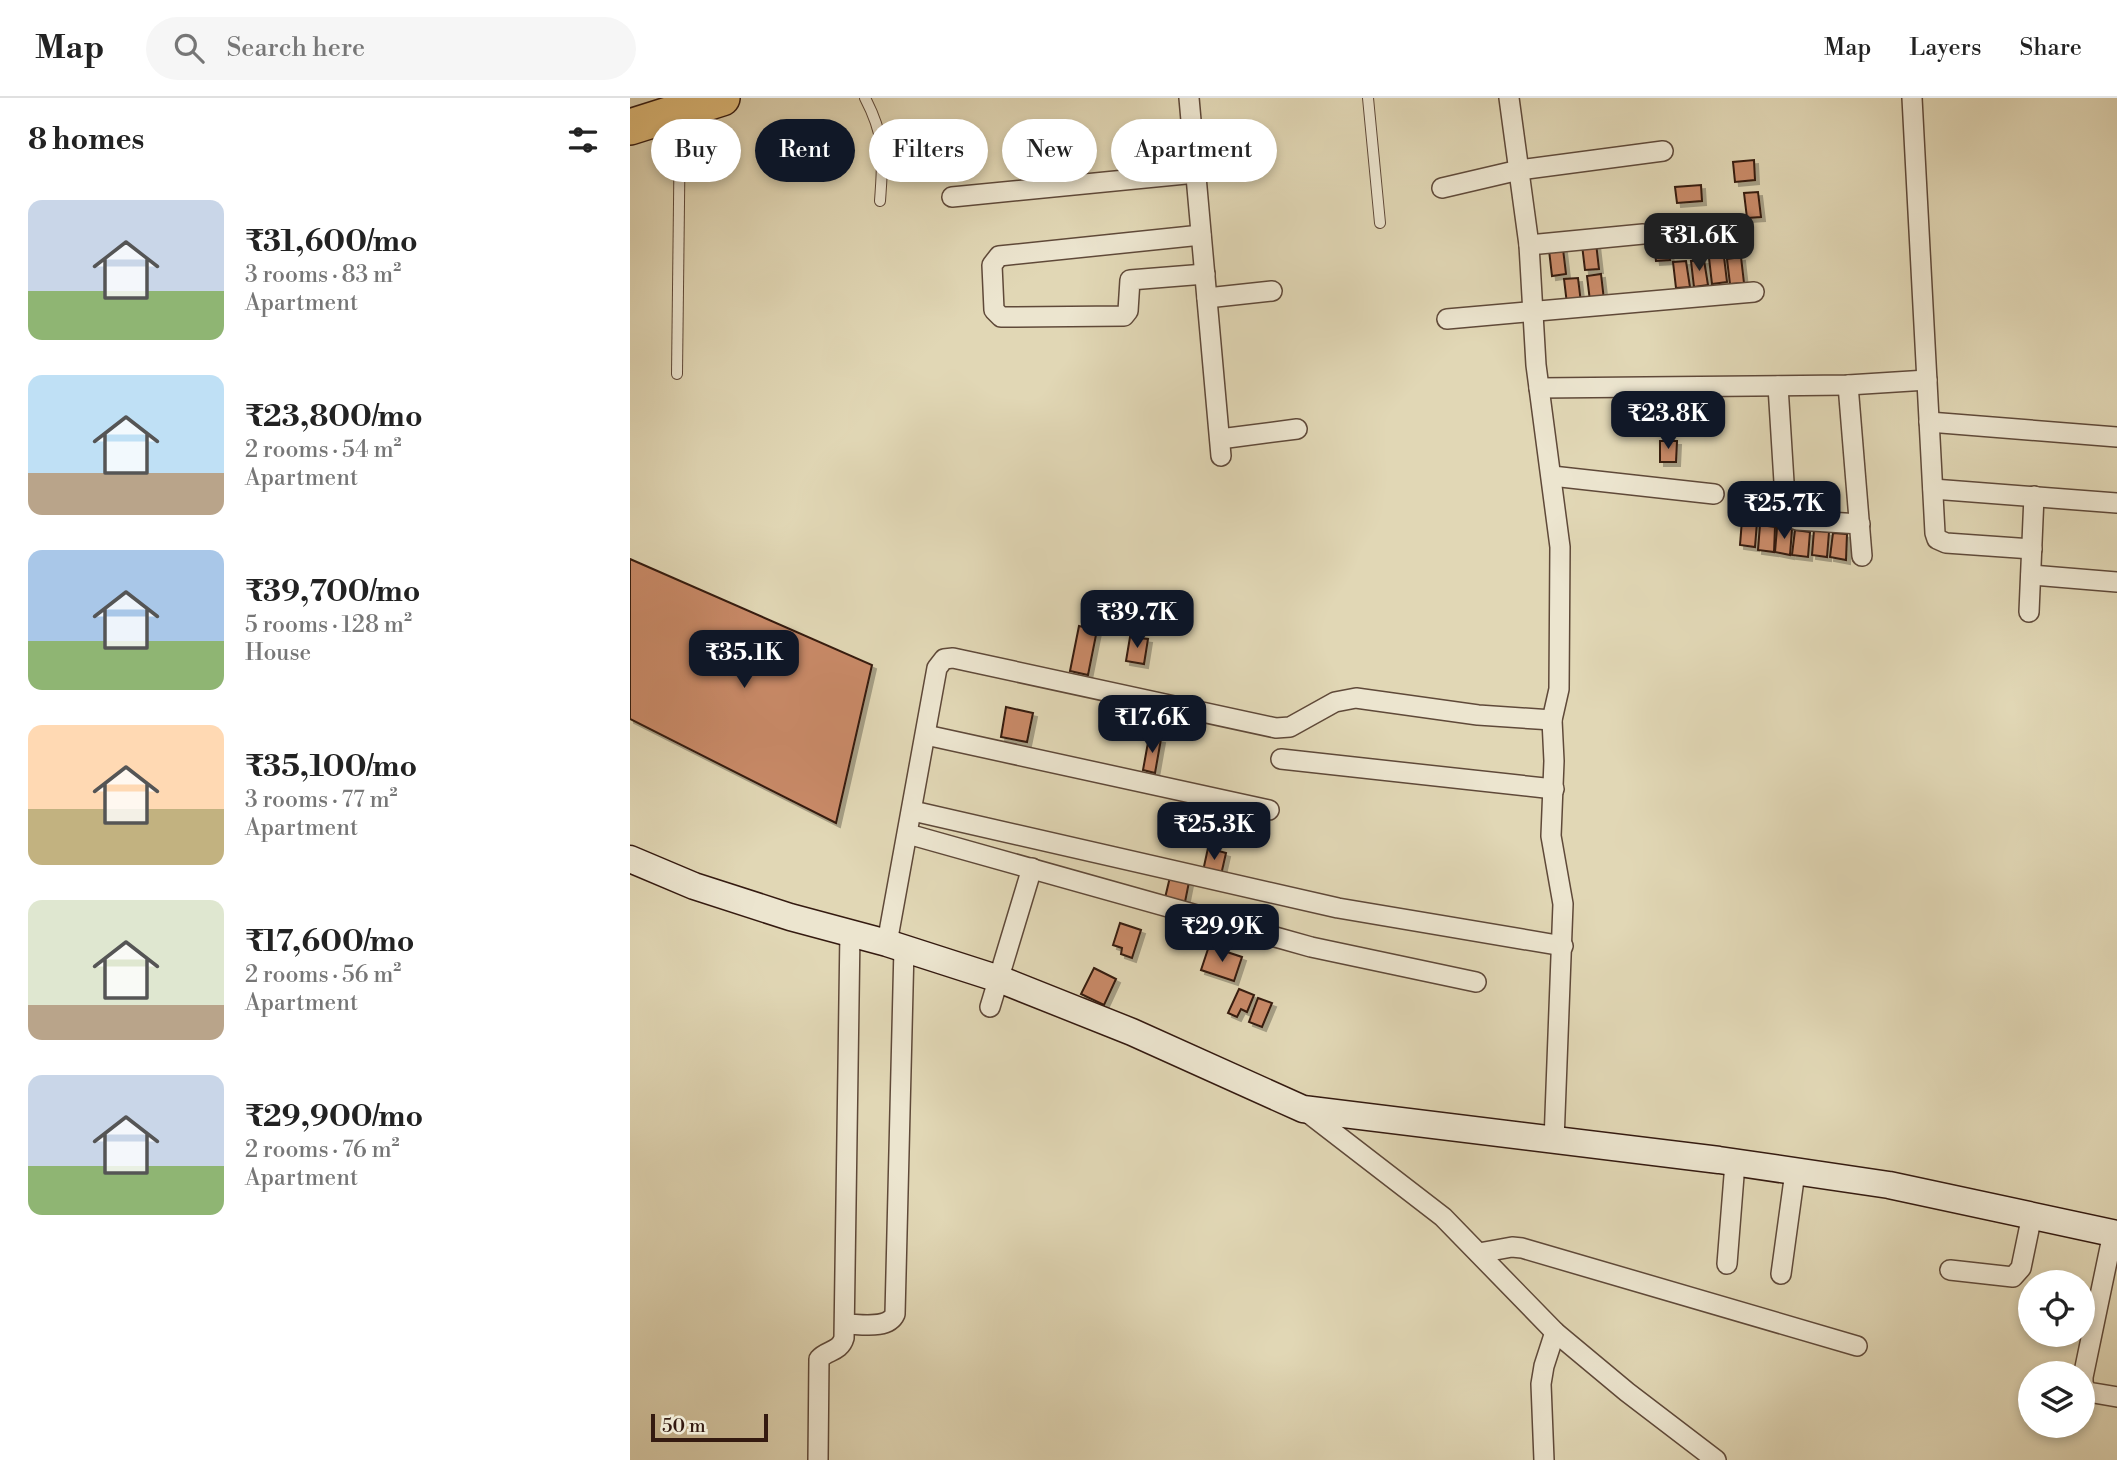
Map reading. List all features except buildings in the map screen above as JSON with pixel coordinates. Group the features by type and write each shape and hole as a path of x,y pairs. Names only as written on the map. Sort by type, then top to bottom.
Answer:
{"highway":[{"path":"630,127 722,98"}],"street":[{"path":"1189,98 1191,119"},
{"path":"1509,98 1529,245 1539,388 1560,547 1559,689 1552,720 1554,789 1551,836 1562,892 1563,946 1554,1141"},
{"path":"1918,100 1935,533 1941,542 2032,549"},
{"path":"1442,188 1519,170 1663,151"},
{"path":"952,197 1111,181"},
{"path":"1197,182 1220,448 1297,429"},
{"path":"1529,245 1643,234"},
{"path":"1201,235 999,256 992,265 994,310 1001,317 1124,316 1128,311 1130,280 1205,274"},
{"path":"1207,298 1272,291"},
{"path":"1447,319 1754,292"},
{"path":"1539,388 1849,385 1927,380"},
{"path":"1849,385 1862,556"},
{"path":"1778,386 1786,513 1797,520 1860,524"},
{"path":"1929,422 2117,437"},
{"path":"1552,476 1714,494"},
{"path":"1933,489 2117,503"},
{"path":"2029,612 2034,496"},
{"path":"2031,575 2117,582"},
{"path":"845,1324 884,1324 893,1319 895,1314 896,945 908,834 937,668 944,659 953,658 1276,728 1290,727 1335,702 1356,698 1478,715 1552,720"},
{"path":"926,735 1269,810"},
{"path":"1280,759 1554,789"},
{"path":"913,811 1338,908 1563,946"},
{"path":"908,834 1311,947 1476,982"},
{"path":"630,859 706,890 790,917 896,945 999,979 1132,1032 1303,1110 1443,1217 1555,1332 1627,1392 1716,1460"},
{"path":"990,1007 1032,868"},
{"path":"818,1460 819,1359 843,1344 845,1324 850,932"},
{"path":"1303,1110 1735,1163 1889,1185 2115,1234 2083,1385 2088,1392 2117,1397"},
{"path":"1727,1264 1735,1163"},
{"path":"1781,1275 1795,1172"},
{"path":"1950,1270 2013,1277 2021,1268 2032,1215"},
{"path":"1479,1253 1512,1247 1522,1248 1857,1346"},
{"path":"1544,1460 1541,1384 1555,1332"}],"lane":[{"path":"865,98 877,120 882,137 880,201"},
{"path":"1368,98 1380,223"},
{"path":"677,373 680,111"}]}
